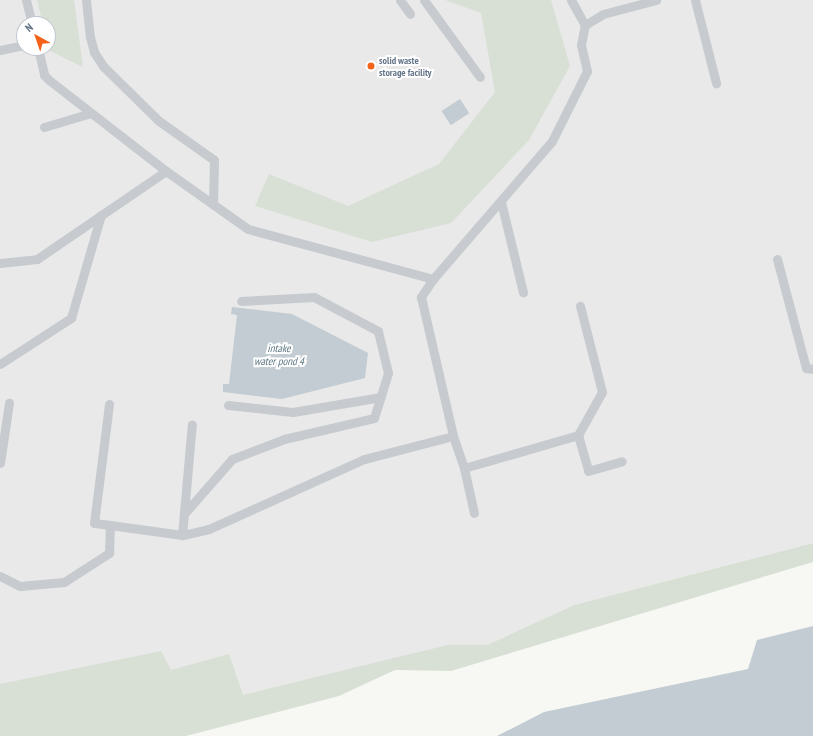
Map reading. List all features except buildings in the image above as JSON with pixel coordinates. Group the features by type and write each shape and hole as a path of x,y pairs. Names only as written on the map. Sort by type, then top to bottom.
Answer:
{"lane":[{"path":"26,0 30,16"},
{"path":"86,0 90,37 94,52 103,66 159,121 214,160 213,202"},
{"path":"400,0 410,14"},
{"path":"424,0 480,78"},
{"path":"474,513 464,468 453,436 421,297 433,279 501,202 552,141 587,71 581,45 585,25 571,0"},
{"path":"585,25 603,14 656,0"},
{"path":"695,0 716,83"},
{"path":"0,50 16,47"},
{"path":"40,56 44,75 49,80 166,171 213,202 248,229 433,279"},
{"path":"44,127 91,113"},
{"path":"0,262 37,259 166,171"},
{"path":"501,202 524,292"},
{"path":"0,364 71,318 101,216"},
{"path":"777,259 806,368 813,369"},
{"path":"184,514 232,459 284,439 374,418 388,373 378,331 314,297 241,301"},
{"path":"464,468 578,435 602,392 580,306"},
{"path":"228,405 293,412 381,397"},
{"path":"0,463 9,403"},
{"path":"109,404 94,523 182,535 209,529 364,459 453,436"},
{"path":"182,535 192,424"},
{"path":"578,435 588,471 622,461"},
{"path":"0,576 20,586 64,582 109,554 110,525"}],"shaded area":[{"path":"0,0 813,0 813,543 574,605 487,645 447,645 240,699 0,727"},
{"path":"37,0 74,0 83,67 56,54 56,16 41,16"},
{"path":"445,0 551,0 570,66 529,140 451,223 372,242 255,206 269,174 348,206 439,164 495,92 481,13"},
{"path":"813,543 813,562 451,671 395,670 339,696 186,736 0,736 0,684 161,651 171,670 229,654 243,695 447,645 487,645 574,605"}],"water":[{"path":"460,99 469,113 451,125 442,111"},
{"name":"intake water pond 4","path":"232,307 292,314 368,353 365,378 282,399 223,392 223,384 229,384 237,315 231,314"},
{"path":"813,626 813,736 497,736 544,712 748,669 757,640"}],"place":[{"name":"solid waste storage facility","path":"371,66"}]}
